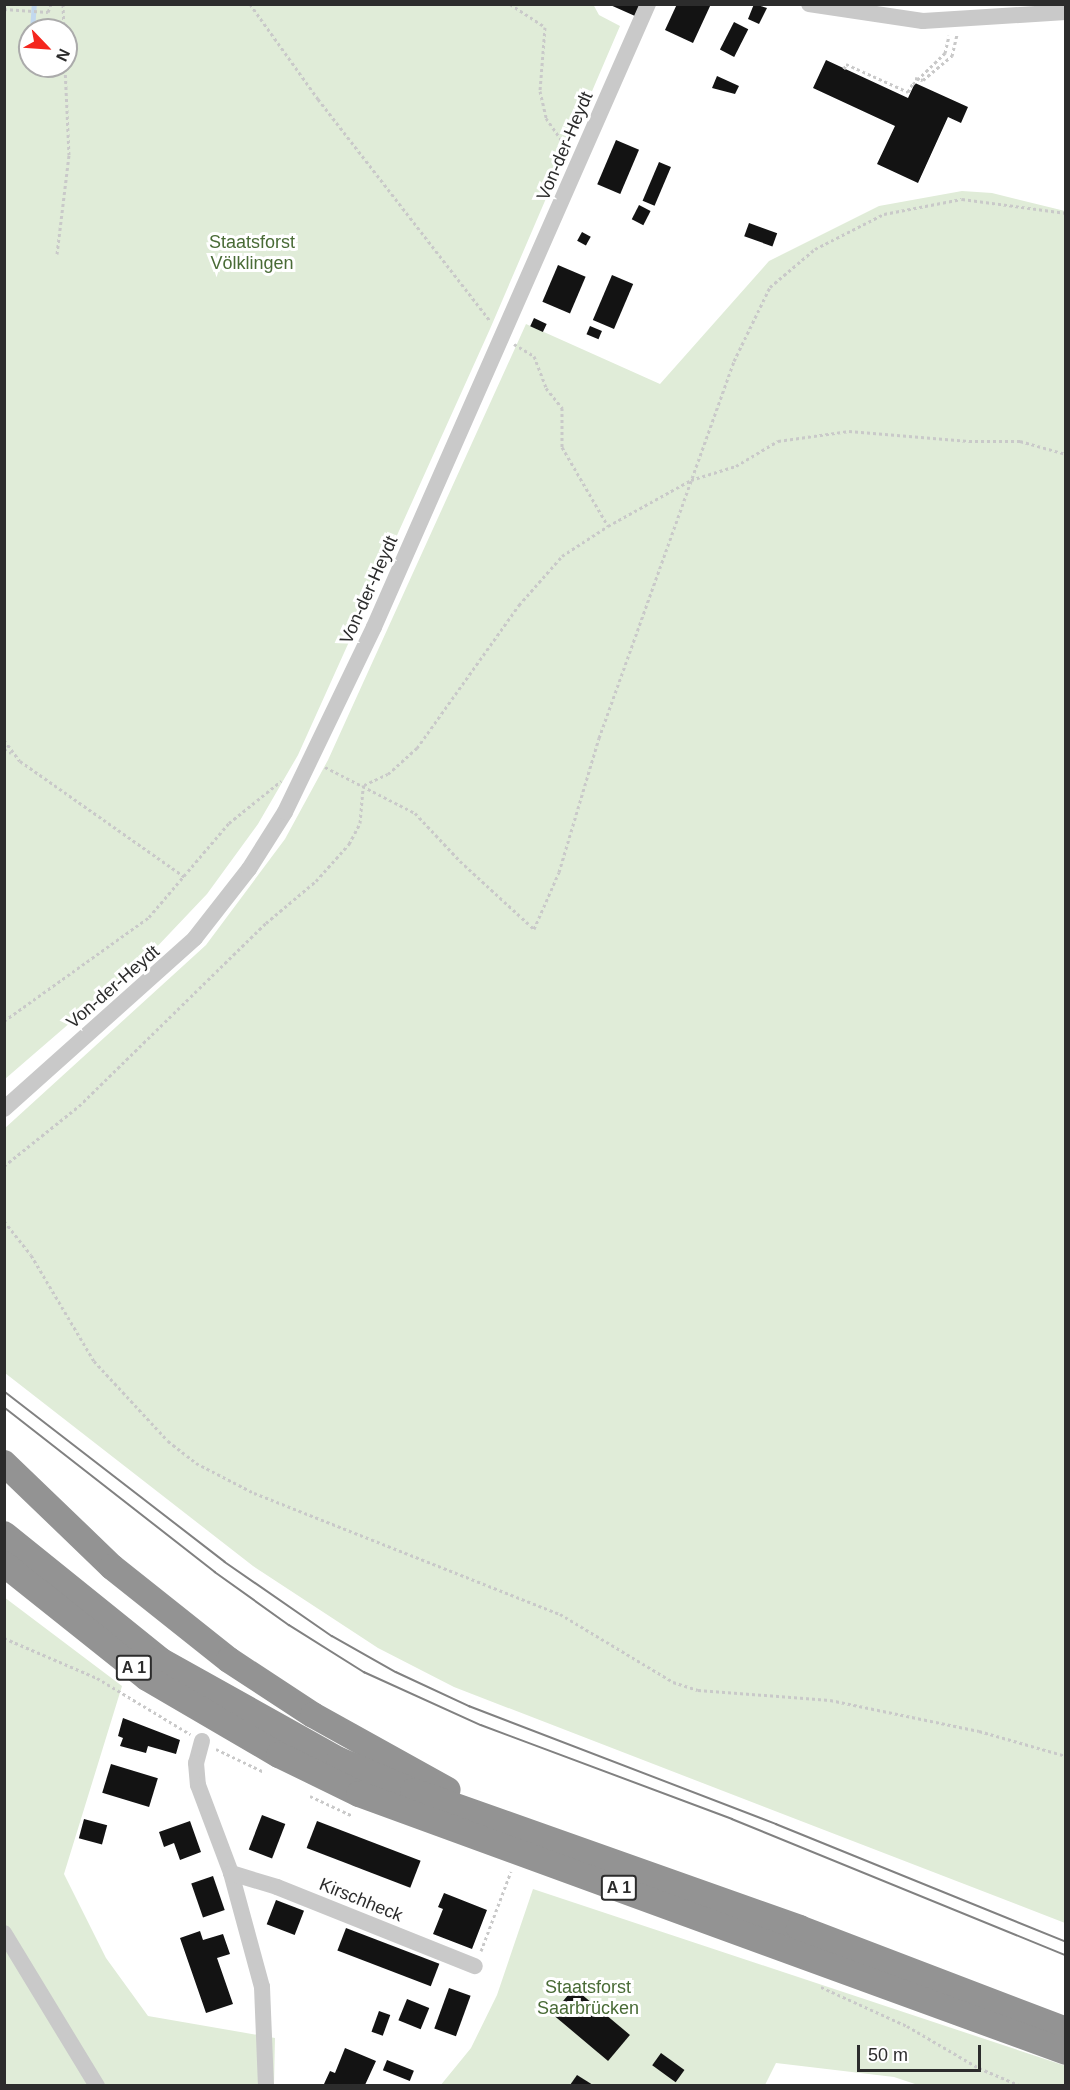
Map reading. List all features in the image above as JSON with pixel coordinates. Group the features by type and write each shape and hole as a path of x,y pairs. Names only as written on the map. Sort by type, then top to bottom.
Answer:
{"highway":[{"path":"4,1463 112,1567 229,1660 350,1737 542,1837"},
{"name":"A 1","path":"4,1534 160,1660 239,1707 373,1775 799,1928 1065,2030"},
{"name":"A 1","path":"4,1564 88,1632 182,1701 359,1794 1065,2052"},
{"path":"4,1580 37,1604 88,1632"}],"street":[{"name":"Von-der-Heydt","path":"4,1109 195,938 249,869 313,761 504,337 648,4"},
{"path":"809,4 890,18 949,21 1065,12"},
{"path":"202,1742 196,1763 198,1785 231,1873 262,1987 266,2085"},
{"name":"Kirschheck","path":"231,1873 277,1887 475,1966"},
{"path":"4,1933 98,2085"}],"path":[{"path":"4,9 48,12 51,4"},
{"path":"250,4 318,99 504,337 534,356 546,388 562,408 562,447 608,526"},
{"path":"510,4 545,27 540,91 546,118 579,162"},
{"path":"915,78 923,80 952,56 958,38 949,21"},
{"path":"844,69 846,64 908,92 915,78 945,53 950,42 949,21"},
{"path":"57,254 69,155 66,78"},
{"path":"313,761 415,813 460,861 534,929 559,872 599,738 734,361 770,287 815,249 884,214 962,199 1065,213"},
{"path":"363,785 388,774 417,748 519,605 562,556 608,526 692,480 736,466 778,441 849,431 1020,441 1065,454"},
{"path":"4,740 12,754"},
{"path":"4,749 185,877"},
{"path":"4,1021 149,917 229,823 285,777"},
{"path":"4,1166 79,1106 266,923 316,881 349,844 360,823 363,785"},
{"path":"4,1221 30,1255 94,1361 142,1415 196,1463 244,1488 560,1614 673,1682 698,1690 831,1700 979,1731 1065,1756"},
{"path":"4,1638 97,1678 202,1742"},
{"path":"475,1966 511,1871"}],"green space":[{"name":"Staatsforst Völklingen","path":"5,4 593,4 599,15 620,26 490,329 298,755 258,824 207,894 152,952 5,1079"},
{"path":"962,191 992,193 1065,211 1065,1923 454,1687 378,1648 253,1566 5,1373 4,1129 206,945 285,839 328,760 526,324 660,384 769,261 879,206"},
{"path":"4,1597 122,1686 64,1874 106,1958 148,2016 275,2038 274,2085 5,2085"},
{"name":"Staatsforst Saarbrücken","path":"533,1889 1066,2066 1065,2086 918,2085 894,2077 776,2063 765,2085 440,2086 471,2048 497,1995"}],"building":[{"path":"608,4 640,4 635,16"},
{"path":"677,4 711,4 693,43 665,30"},
{"path":"754,4 767,8 759,24 748,19"},
{"path":"734,22 748,29 734,57 720,50"},
{"path":"826,60 908,98 915,83 968,107 961,123 948,117 918,183 877,164 895,126 813,88"},
{"path":"717,76 739,86 735,94 712,88"},
{"path":"616,140 639,150 620,194 597,184"},
{"path":"659,162 671,167 655,206 643,201"},
{"path":"639,205 651,211 643,225 632,219"},
{"path":"749,223 777,233 772,246 744,236"},
{"path":"582,232 591,237 586,246 577,241"},
{"path":"558,265 586,277 570,314 542,302"},
{"path":"612,275 633,284 614,329 593,320"},
{"path":"534,318 547,324 543,332 530,326"},
{"path":"590,326 602,331 598,339 586,334"},
{"path":"123,1718 180,1740 176,1754 148,1746 146,1753 120,1746 123,1738 118,1736"},
{"path":"111,1764 158,1778 149,1807 102,1793"},
{"path":"262,1815 285,1824 272,1859 249,1850"},
{"path":"84,1819 107,1825 102,1845 79,1838"},
{"path":"190,1821 201,1852 180,1860 174,1843 164,1847 159,1832"},
{"path":"317,1821 421,1861 410,1888 307,1848"},
{"path":"213,1876 225,1910 203,1918 191,1883"},
{"path":"444,1893 487,1910 472,1949 433,1934 443,1909 438,1907"},
{"path":"276,1900 304,1911 295,1935 267,1924"},
{"path":"346,1928 439,1964 431,1986 337,1950"},
{"path":"200,1931 203,1940 223,1934 230,1954 217,1958 233,2004 206,2013 180,1938"},
{"path":"449,1988 471,1996 456,2036 434,2028"},
{"path":"574,1988 630,2035 608,2061 552,2014"},
{"path":"407,1999 429,2008 421,2029 398,2020"},
{"path":"379,2011 390,2015 383,2036 371,2032"},
{"path":"345,2048 376,2061 365,2085 324,2084 330,2071 335,2073"},
{"path":"661,2053 684,2070 676,2082 652,2065"},
{"path":"387,2060 414,2071 410,2081 383,2070"},
{"path":"577,2075 593,2085 570,2085"}],"waterway":[{"path":"33,18 34,4"}],"tram line":[{"path":"4,1391 225,1562 332,1636 396,1672 469,1706 776,1824 1066,1942"},
{"path":"4,1407 215,1572 289,1625 364,1672 481,1725 732,1819 1066,1955"}]}
